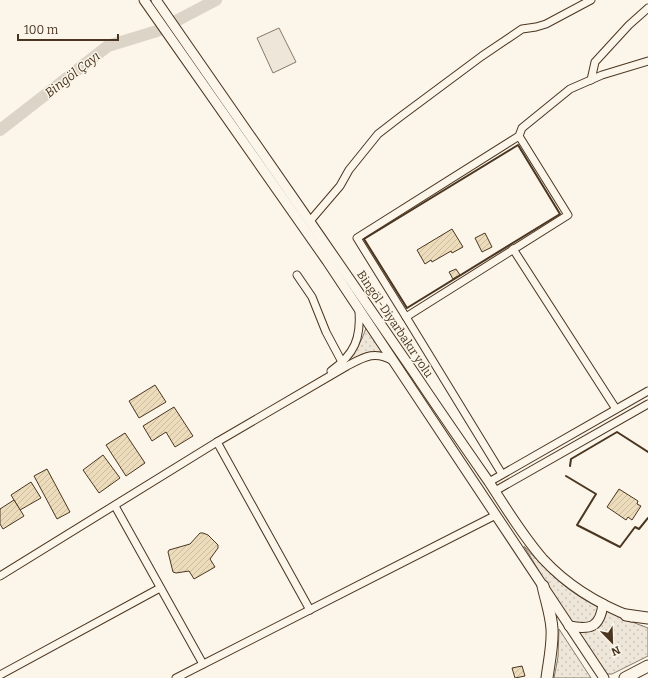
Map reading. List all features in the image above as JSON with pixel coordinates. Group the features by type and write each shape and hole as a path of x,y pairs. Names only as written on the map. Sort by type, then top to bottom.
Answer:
{"highway":[{"path":"542,586 550,611 552,630 547,678"},
{"path":"626,615 648,618"},
{"path":"625,678 648,666"}],"main road":[{"name":"Bingöl-Diyarbakır yolu","path":"156,0 310,221 524,535 543,558 572,585 603,604 648,623"},
{"name":"Bingöl-Diyarbakır yolu","path":"145,1 323,255 604,678"},
{"path":"569,626 584,629 592,626 598,622 603,604"}],"street":[{"path":"310,221 340,186 349,170 378,134 482,56 522,29 546,24 591,0"},
{"path":"591,80 595,62 629,25 648,8"},
{"path":"502,474 357,238 518,136 522,128 570,89 616,70 648,61"},
{"path":"406,317 568,215 518,136"},
{"path":"513,249 616,409"},
{"path":"297,275 312,297 326,332 342,362"},
{"path":"307,389 342,362 351,353 356,344 360,329 359,309"},
{"path":"0,576 217,442 366,356 381,356 393,362"},
{"path":"489,482 648,391"},
{"path":"495,491 648,404"},
{"path":"217,442 310,610"},
{"path":"115,506 203,664"},
{"path":"176,678 496,515"},
{"path":"0,675 160,588"}],"shaded area":[{"path":"279,28 296,62 273,73 257,38"},
{"path":"366,328 383,352 366,353 343,366 351,358 362,339"},
{"path":"524,546 539,562 575,594 626,620 648,628 648,656 612,674 607,674 548,586"},
{"path":"559,629 591,678 554,678 558,657"}],"building":[{"path":"452,229 463,247 452,253 451,251 432,262 431,260 425,264 417,250"},
{"path":"485,233 492,247 482,252 475,238"},
{"path":"456,269 460,275 453,279 449,272"},
{"path":"155,385 166,402 139,418 129,401"},
{"path":"174,407 193,436 175,447 166,432 152,441 143,426"},
{"path":"125,433 145,463 126,476 106,445"},
{"path":"103,455 120,478 99,493 83,470"},
{"path":"47,469 70,512 57,519 34,476"},
{"path":"31,482 41,498 20,510 11,495"},
{"path":"619,489 638,501 637,504 641,506 632,520 628,517 626,520 607,507"},
{"path":"14,500 24,516 3,529 0,524 0,509"},
{"path":"200,533 208,535 218,545 218,548 210,559 215,567 194,579 189,571 173,572 168,552 169,550 190,544"},
{"path":"522,666 525,676 515,678 512,668"}],"waterway":[{"name":"Bingöl Çayı","path":"0,130 108,46 157,31 216,0"}],"wall":[{"path":"518,145 560,214 407,308 364,239 518,145"},
{"path":"570,466 571,459 617,432 648,452"},
{"path":"566,476 596,494 577,525 620,547 635,527 639,529 648,518"}]}
